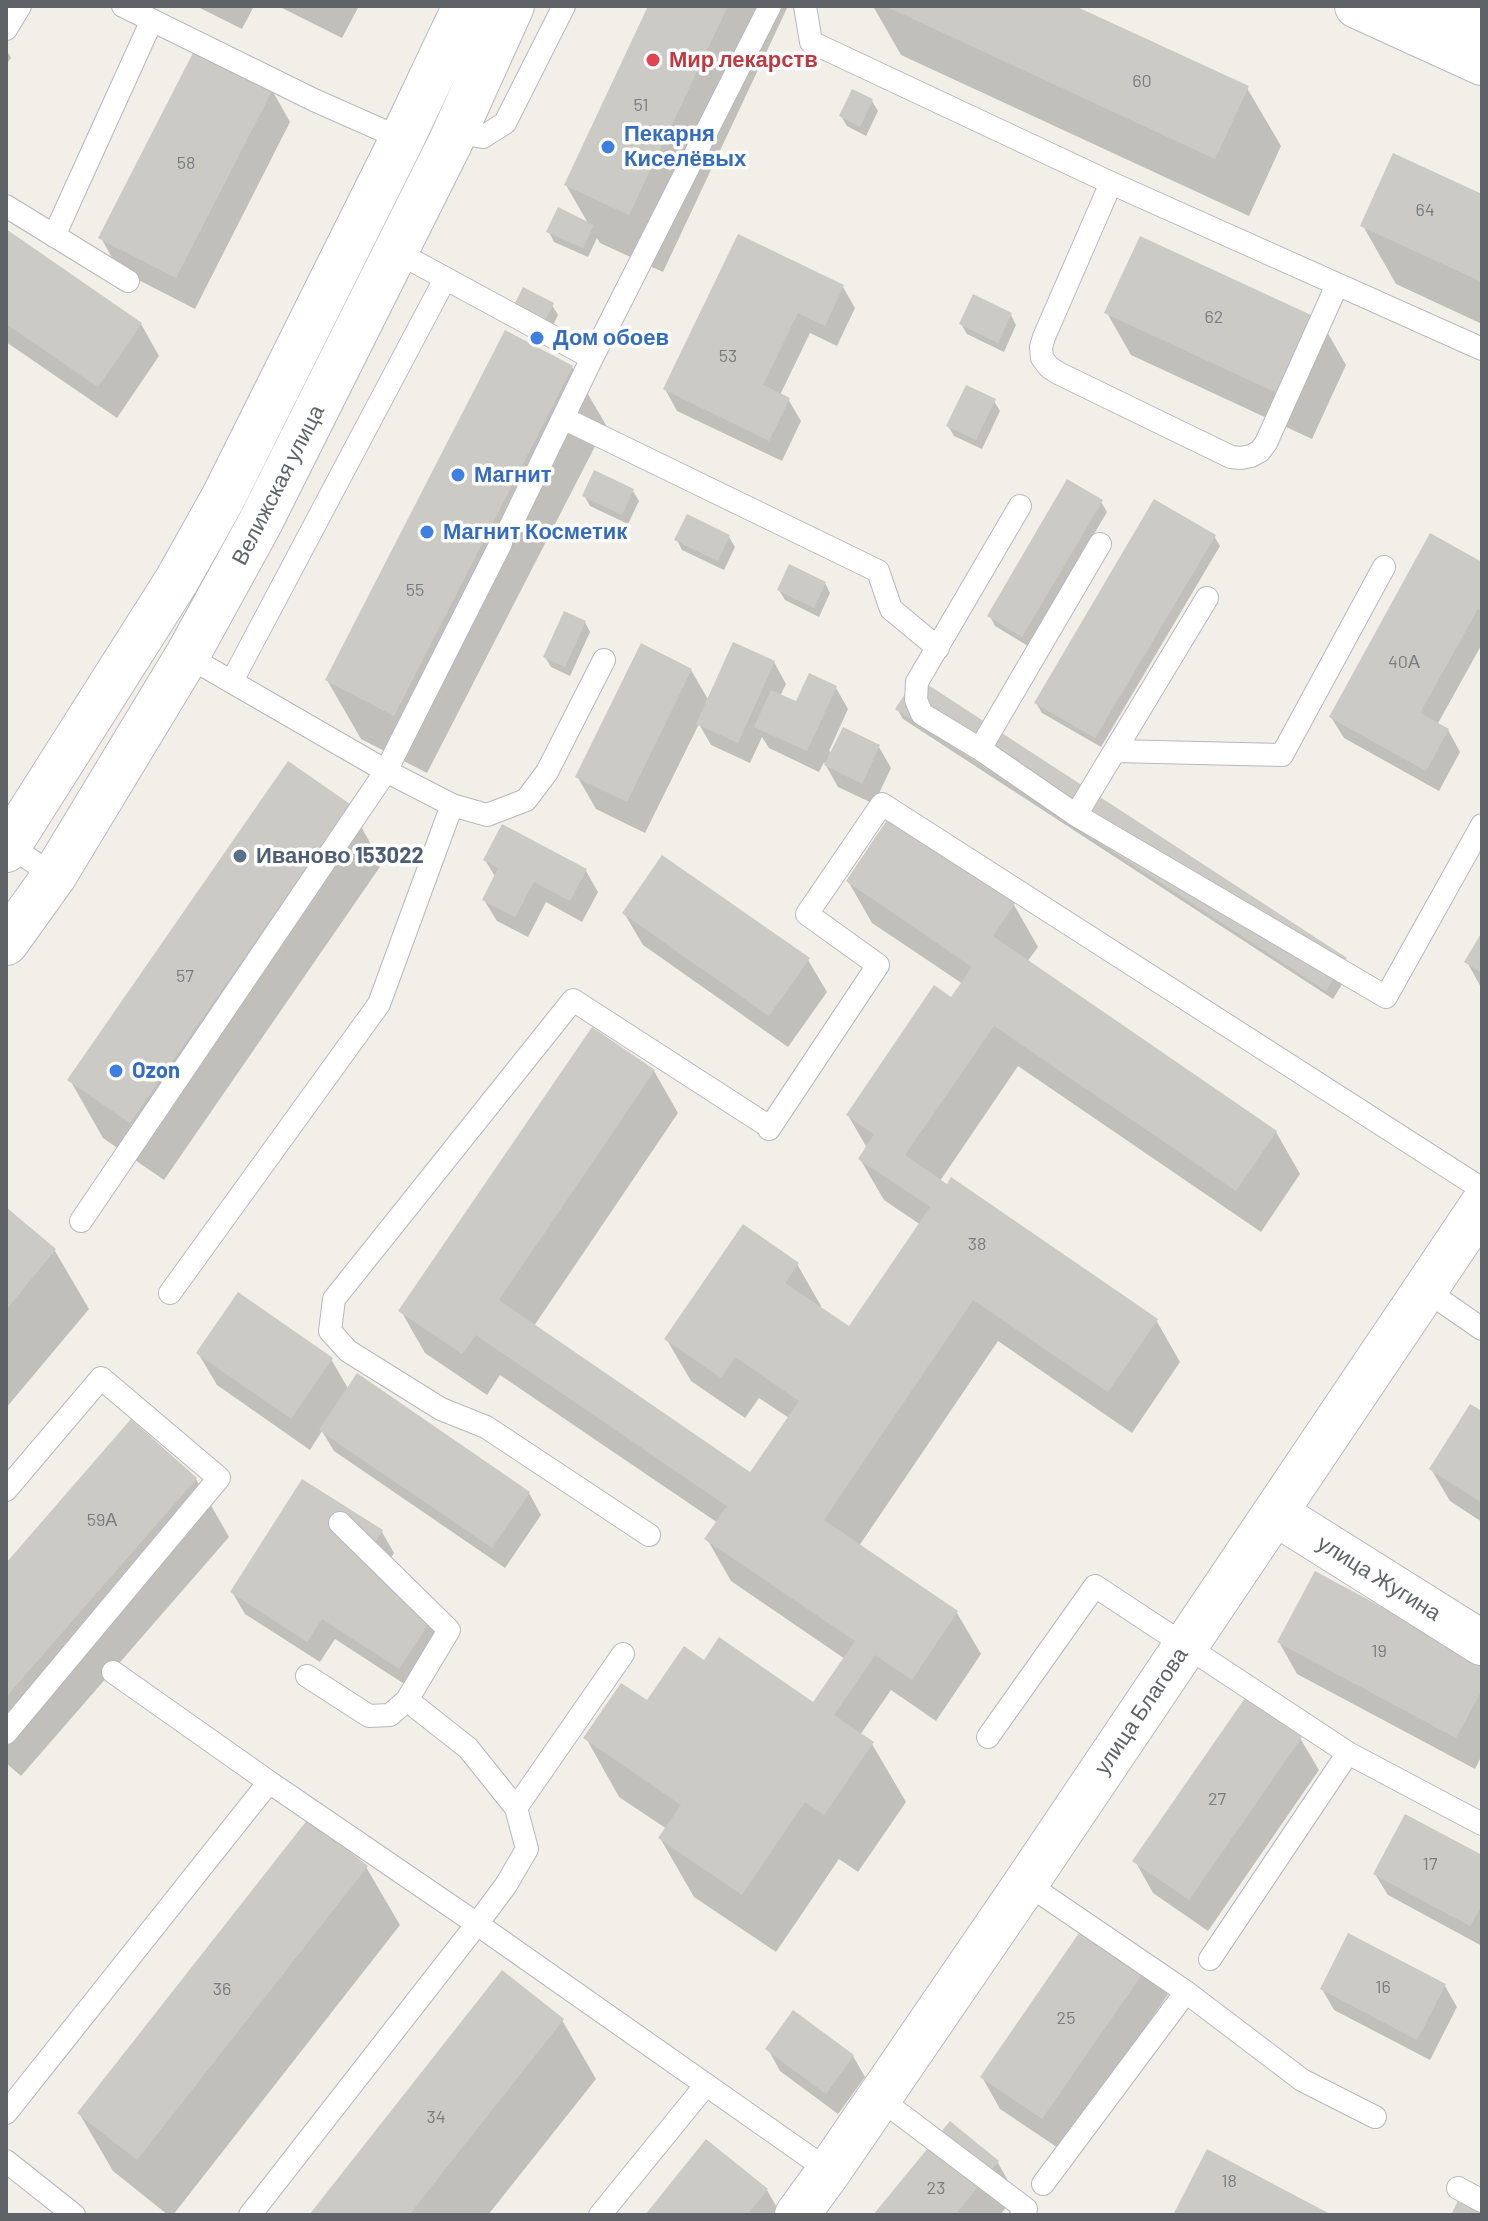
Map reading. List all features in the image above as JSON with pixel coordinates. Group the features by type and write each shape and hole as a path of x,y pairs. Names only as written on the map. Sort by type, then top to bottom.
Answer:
{"main road":[{"name":"Велижская улица","path":"7,846 177,580 215,511 402,139 465,6"},
{"name":"Велижская улица","path":"6,943 54,876 187,656 260,523 454,132 512,6"},
{"path":"1357,6 1482,63"},
{"path":"1434,6 1482,28"},
{"name":"улица Благова","path":"797,2215 1026,1883 1482,1205"},
{"name":"улица Жугина","path":"1275,1513 1482,1643"}],"lane":[{"path":"6,29 20,6"},
{"path":"123,6 314,100 402,139"},
{"path":"454,132 483,137 505,123 564,6"},
{"path":"81,1221 386,771 770,6"},
{"path":"805,6 811,42 1111,183 1482,349"},
{"path":"54,236 152,20"},
{"path":"1111,183 1044,337 1042,358 1058,373 1231,457 1251,456 1266,443 1337,285"},
{"path":"6,206 128,281"},
{"path":"395,251 592,358"},
{"path":"232,681 445,279"},
{"path":"563,418 878,571 891,609 938,648"},
{"path":"1020,506 917,682 916,700 922,714 980,749 1076,815 1386,997 1482,825"},
{"path":"980,749 1100,544"},
{"path":"1115,751 1282,755 1384,567"},
{"path":"1076,815 1207,598"},
{"path":"187,656 386,771 452,805 487,815 526,800 547,772 604,660"},
{"path":"649,1535 486,1427 441,1409 348,1351 330,1331 334,1299 573,1000 769,1129 878,965 807,914 882,804 1482,1189"},
{"path":"170,1293 379,1004 452,805"},
{"path":"7,846 54,876"},
{"path":"1424,1289 1482,1329"},
{"path":"6,1490 101,1378 219,1478 6,1733"},
{"path":"307,1676 369,1716 390,1715 407,1700 449,1630 340,1523"},
{"path":"988,1737 1095,1586 1348,1753 1482,1824"},
{"path":"516,1808 623,1654"},
{"path":"113,1672 829,2171"},
{"path":"250,2215 477,1924 506,1885 527,1849 516,1808 468,1748 407,1700"},
{"path":"1210,1959 1348,1753"},
{"path":"6,2113 269,1782"},
{"path":"1026,1883 1186,1992 1302,2080 1375,2117"},
{"path":"1043,2184 1186,1992"},
{"path":"600,2215 705,2086"},
{"path":"879,2098 1026,2209 1021,2215"},
{"path":"6,2161 74,2215"},
{"path":"1458,2188 1482,2201"}],"building":[{"path":"648,6 728,6 629,215 564,185"},
{"path":"885,6 1075,6 1249,86 1215,159"},
{"path":"195,49 273,89 176,278 98,238"},
{"path":"852,89 873,99 860,127 839,116"},
{"path":"1393,153 1482,194 1482,282 1360,226"},
{"path":"558,207 594,225 583,248 546,232"},
{"path":"6,229 142,323 98,387 6,324"},
{"path":"738,234 844,285 825,326 798,313 763,385 790,398 769,441 663,389"},
{"path":"1140,236 1324,321 1288,398 1104,313"},
{"path":"523,287 554,303 544,323 513,307"},
{"path":"973,294 1012,313 998,343 959,324"},
{"path":"505,330 573,366 394,716 325,680"},
{"path":"966,385 996,399 976,440 946,426"},
{"path":"594,470 634,489 622,515 582,496"},
{"path":"1067,479 1103,500 1022,637 987,616"},
{"path":"1154,499 1216,535 1095,738 1034,703"},
{"path":"687,514 730,535 718,561 674,540"},
{"path":"1430,533 1482,562 1482,612 1478,609 1420,713 1449,729 1426,771 1329,717"},
{"path":"789,564 826,582 814,608 777,590"},
{"path":"564,611 586,621 565,667 543,657"},
{"path":"733,642 775,661 738,743 696,724"},
{"path":"641,643 692,669 627,802 575,777"},
{"path":"809,673 837,686 807,751 754,727 771,690 796,701"},
{"path":"916,677 1347,958 1326,991 895,709"},
{"path":"843,727 880,745 862,784 824,765"},
{"path":"288,761 350,804 130,1123 67,1080"},
{"path":"889,817 1015,903 993,936 1277,1131 1236,1191 994,1026 905,1155 947,1184 951,1177 1158,1319 1108,1392 973,1300 824,1520 958,1611 912,1680 875,1655 834,1715 874,1742 824,1815 805,1802 742,1895 658,1838 681,1805 583,1738 621,1683 647,1700 684,1646 704,1660 719,1637 813,1702 855,1641 704,1539 727,1506 476,1335 462,1354 398,1311 592,1027 655,1070 499,1300 750,1472 799,1401 735,1357 721,1378 664,1339 743,1224 799,1263 785,1283 849,1326 930,1207 858,1159 874,1134 846,1115 934,985 951,997 972,967 846,881"},
{"path":"502,824 587,869 570,901 534,882 515,917 482,900 498,868 483,860"},
{"path":"662,855 810,958 769,1016 622,913"},
{"path":"1482,932 1482,973 1464,962"},
{"path":"6,1207 56,1249 6,1310"},
{"path":"238,1292 333,1358 291,1419 196,1353"},
{"path":"357,1373 530,1492 492,1548 319,1430"},
{"path":"1470,1404 1482,1411 1482,1503 1429,1469"},
{"path":"131,1419 197,1478 6,1697 6,1563"},
{"path":"302,1479 383,1530 365,1558 440,1606 399,1669 322,1619 307,1642 230,1592"},
{"path":"1315,1571 1482,1661 1482,1690 1456,1738 1277,1642"},
{"path":"1245,1698 1302,1737 1189,1900 1132,1861"},
{"path":"1405,1814 1482,1855 1482,1905 1470,1926 1373,1874"},
{"path":"308,1819 368,1866 137,2160 77,2113"},
{"path":"1090,1917 1152,1960 1042,2119 980,2077"},
{"path":"1348,1933 1446,1984 1417,2040 1320,1989"},
{"path":"502,1970 564,2019 409,2215 309,2215"},
{"path":"793,2010 854,2055 826,2094 765,2049"},
{"path":"950,2121 999,2161 955,2215 873,2215"},
{"path":"706,2139 768,2189 747,2215 645,2215"},
{"path":"1207,2149 1332,2215 1174,2213"},
{"path":"1465,2186 1482,2194 1482,2215 1451,2215"}],"place":[{"name":"Мир лекарств","path":"653,60"},
{"name":"Пекарня Киселёвых","path":"608,147"},
{"name":"Дом обоев","path":"537,338"},
{"name":"Магнит","path":"458,475"},
{"name":"Магнит Косметик","path":"427,532"},
{"name":"Иваново 153022","path":"240,856"},
{"name":"Ozon","path":"116,1071"}]}
